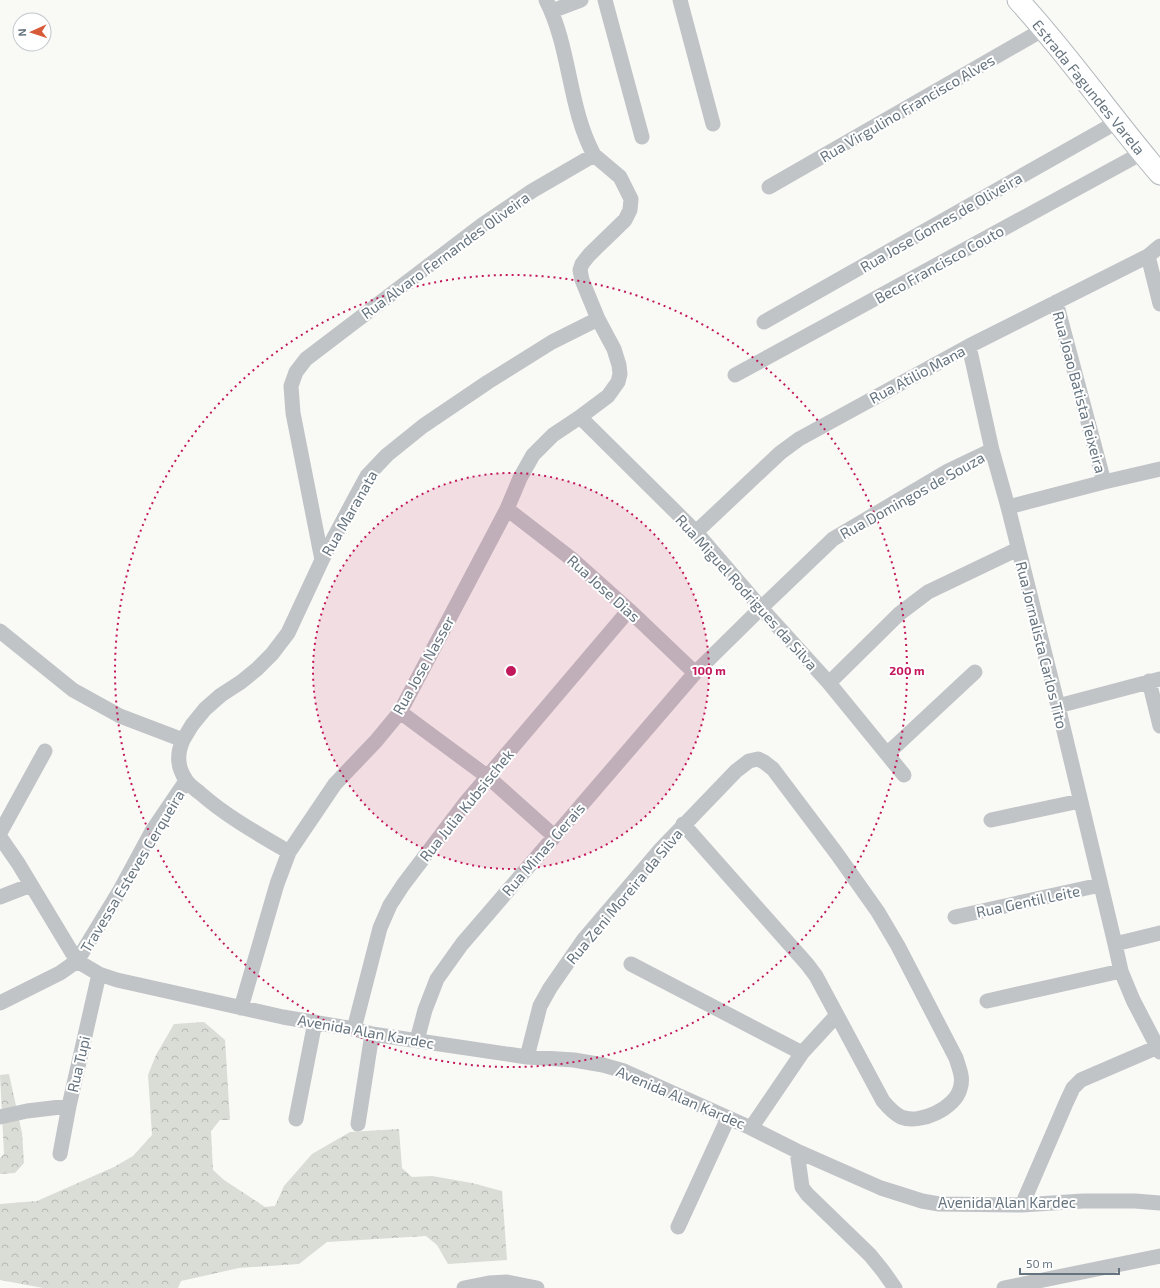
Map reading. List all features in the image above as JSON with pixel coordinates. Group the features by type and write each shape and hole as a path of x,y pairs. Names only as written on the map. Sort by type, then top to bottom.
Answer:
{"street":[{"path":"580,417 608,396 618,382 620,374 614,349 598,319 582,280 580,270 582,264 589,255 625,220 630,210 631,199 620,177 594,155 587,142 580,121 558,26 549,5 581,0"},
{"path":"605,0 642,137"},
{"path":"680,0 713,124"},
{"name":"Estrada Fagundes Varela","path":"1018,0 1044,29 1160,174"},
{"name":"Rua Virgulino Francisco Alves","path":"769,187 1044,29"},
{"name":"Rua Jose Gomes de Oliveira","path":"764,322 1117,122"},
{"name":"Beco Francisco Couto","path":"736,375 1142,153"},
{"name":"Rua Alvaro Fernandes Oliveira","path":"322,560 293,412 291,386 296,372 306,359 482,225 532,191 594,155"},
{"name":"Rua Atilio Mana","path":"696,532 780,453 799,439 969,346 1148,256 1160,246"},
{"path":"1148,256 1160,304"},
{"name":"Rua Joao Batista Teixeira","path":"1056,302 1104,482"},
{"name":"Rua Maranata","path":"183,740 192,725 205,709 257,669 272,654 288,633 322,560 367,476 386,455 424,426 488,382 552,342 598,319"},
{"name":"Rua Jornalista Carlos Tito","path":"969,346 992,450 1008,507 1058,706 1121,971 1133,1000 1159,1048"},
{"name":"Rua Jose Nasser","path":"241,1008 277,884 289,852 335,784 376,741 400,712 507,509 520,478 533,455 553,435 580,417"},
{"name":"Rua Miguel Rodrigues da Silva","path":"580,417 696,532 761,608 829,683 904,776"},
{"name":"Rua Domingos de Souza","path":"695,674 833,538 948,472 992,450"},
{"path":"1008,507 1160,469"},
{"name":"Rua Jose Dias","path":"507,509 573,560 629,610 695,674"},
{"path":"829,683 899,614 928,592 1018,549"},
{"name":"Rua Julia Kubsischek","path":"354,1029 380,928 390,905 403,885 466,802 629,610"},
{"path":"0,631 73,690 120,716 183,740 179,752 179,761 180,768 186,781 209,801 241,823 289,852"},
{"path":"887,754 975,672"},
{"name":"Rua Minas Gerais","path":"417,1040 425,1010 437,979 462,944 695,674"},
{"path":"1058,706 1154,680 1160,726"},
{"path":"400,712 488,777 554,836"},
{"path":"0,833 45,751"},
{"name":"Rua Zeni Moreira da Silva","path":"527,1057 540,1006 550,988 584,939 658,851 684,824 736,771 749,761 758,759 773,769 837,854 878,912 898,946 956,1058 961,1076 961,1088 956,1098 947,1107 935,1114 915,1119 902,1118 892,1111 883,1101 836,1016"},
{"name":"Travessa Esteves Cerqueira","path":"77,961 119,892 152,832 186,781"},
{"path":"991,820 1080,801"},
{"path":"684,824 807,964 816,976 836,1016 802,1053 751,1128"},
{"name":"Travessa Esteves Cerqueira","path":"0,837 18,863 77,961 99,974"},
{"path":"0,897 31,885"},
{"name":"Rua Gentil Leite","path":"955,917 1100,885"},
{"path":"1115,944 1160,933"},
{"path":"0,1003 60,973 77,961"},
{"path":"631,964 802,1053"},
{"path":"987,1001 1121,971"},
{"name":"Avenida Alan Kardec","path":"99,974 117,980 241,1008 354,1029 372,1034 527,1057 574,1060 603,1065 624,1071 881,1188 922,1201 939,1204 1022,1205 1083,1201 1135,1201 1160,1203"},
{"name":"Rua Tupi","path":"60,1154 69,1106 99,974"},
{"path":"296,1119 315,1022"},
{"path":"358,1124 372,1034"},
{"path":"1022,1205 1066,1103 1077,1083 1159,1048"},
{"path":"0,1117 27,1111 69,1106"},
{"path":"678,1227 728,1118"},
{"path":"797,1151 802,1187 807,1194 870,1255 895,1288"},
{"path":"1006,1288 1160,1256"},
{"path":"464,1288 489,1283 507,1282 537,1288"}],"green space":[{"path":"204,1022 225,1040 230,1120 220,1120 211,1131 213,1170 224,1180 265,1207 275,1206 284,1186 312,1154 350,1132 399,1129 402,1168 412,1177 432,1176 472,1183 502,1191 507,1260 448,1264 437,1245 426,1236 327,1242 299,1264 239,1268 181,1281 178,1288 43,1288 0,1280 0,1204 37,1201 114,1167 133,1156 152,1135 148,1075 156,1055 174,1024"},
{"path":"9,1074 22,1133 24,1163 15,1173 0,1174 0,1158 4,1154 0,1075"}]}
